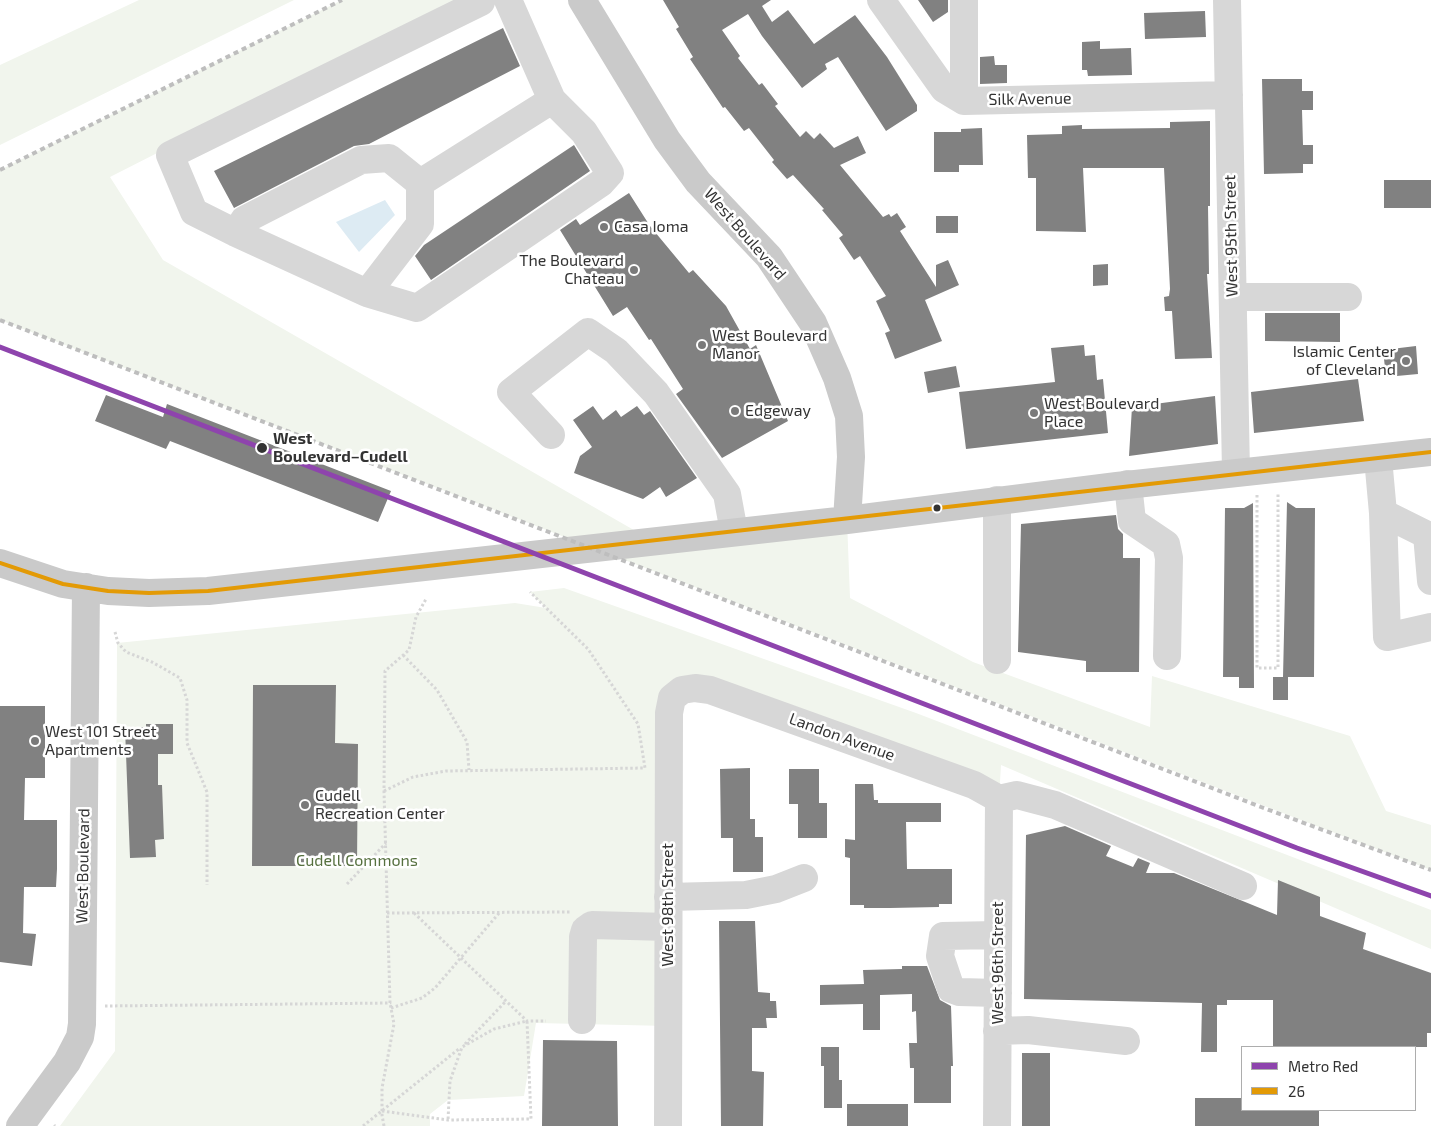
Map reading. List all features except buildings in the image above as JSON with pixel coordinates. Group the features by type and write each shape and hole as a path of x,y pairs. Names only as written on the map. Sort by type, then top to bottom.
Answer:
{"main road":[{"name":"West Boulevard","path":"582,0 666,140 698,182 742,227 782,274 806,311 826,348 842,391 851,429 847,520"},
{"path":"0,563 63,584 86,588 149,593 183,592 272,585 847,520 1128,484 1431,452"},
{"name":"West Boulevard","path":"20,1126 67,1062 80,1037 82,1024 86,588"}],"street":[{"path":"481,2 170,155 194,212 367,292 417,308 601,184 610,173 584,132 552,100 508,0"},
{"path":"881,0 944,89 964,101"},
{"path":"964,0 964,101"},
{"name":"West 95th Street","path":"1227,0 1236,472"},
{"name":"Silk Avenue","path":"964,101 1229,95"},
{"path":"420,184 552,100"},
{"path":"236,233 244,220 361,160 389,158 420,184"},
{"path":"367,292 420,224 420,184"},
{"path":"1232,297 1348,297"},
{"path":"550,435 511,392 588,332 616,351 656,393 727,494 734,532"},
{"path":"1378,458 1383,513 1387,637 1431,627"},
{"path":"1128,484 1132,521 1166,544 1169,558 1167,656"},
{"path":"996,660 997,500"},
{"path":"1383,513 1427,535 1431,581"},
{"name":"Landon Avenue","path":"682,690 695,688 710,690 974,785 999,799"},
{"name":"West 98th Street","path":"668,1126 669,713 672,698 682,690"},
{"path":"999,799 1017,795 1054,805 1243,886"},
{"name":"West 96th Street","path":"997,1126 999,799"},
{"path":"668,897 746,894 776,889 804,878"},
{"path":"582,1020 583,937 585,930 592,925 668,927"},
{"path":"998,935 943,936 940,956 951,989 959,992 998,993"},
{"path":"998,1031 1028,1030 1126,1041"}],"path":[{"path":"1257,495 1256,668 1278,668 1278,493"},
{"path":"384,791 413,777 446,771 645,768 638,724 588,648 530,592"},
{"path":"384,1126 382,1088 394,1024 390,1003 387,914 384,791 385,671 409,650 416,617 426,599"},
{"path":"114,632 118,643 126,652 152,662 180,678 186,700 186,743 207,792 207,885"},
{"path":"403,655 437,690 467,742 469,770"},
{"path":"347,884 386,843"},
{"path":"387,914 414,912 578,912"},
{"path":"382,1111 448,1120 531,1119 528,1021 414,912"},
{"path":"391,1008 422,998 435,988 500,912"},
{"path":"363,1126 462,1047 506,1000"},
{"path":"105,1006 390,1003"},
{"path":"448,1120 450,1081 462,1047 494,1029 528,1021 546,1021"}],"green space":[{"path":"139,0 294,0 0,145 0,65"},
{"path":"342,0 458,0 110,177 163,260 653,541 847,520 850,598 973,662 1150,727 1152,676 1350,736 1386,811 1431,825 1431,870 0,320 0,170"},
{"name":"Cudell Commons","path":"564,588 916,713 1431,910 1431,949 1001,765 999,799 682,690 668,1026 536,1023 524,1096 448,1100 430,1114 430,1126 60,1126 115,1051 117,643 515,603 546,608 530,592"}],"shaded area":[{"path":"385,200 395,215 359,252 336,222"}],"railway":[{"path":"0,170 342,0"},
{"path":"0,320 1261,807 1431,870"}],"metro line":[{"name":"Red","path":"0,347 1297,848 1431,896"}],"transit line":[{"name":"26","path":"0,563 63,584 108,591 149,593 208,591 1431,452"}],"place":[{"name":"Casa Ioma","path":"604,227"},
{"name":"The Boulevard Chateau","path":"634,270"},
{"name":"West Boulevard Manor","path":"702,345"},
{"name":"Islamic Center of Cleveland","path":"1406,361"},
{"name":"Edgeway","path":"735,411"},
{"name":"West Boulevard Place","path":"1034,413"},
{"name":"West Boulevard–Cudell","path":"262,448"},
{"name":"West 101 Street Apartments","path":"35,741"},
{"name":"Cudell Recreation Center","path":"305,805"}]}
